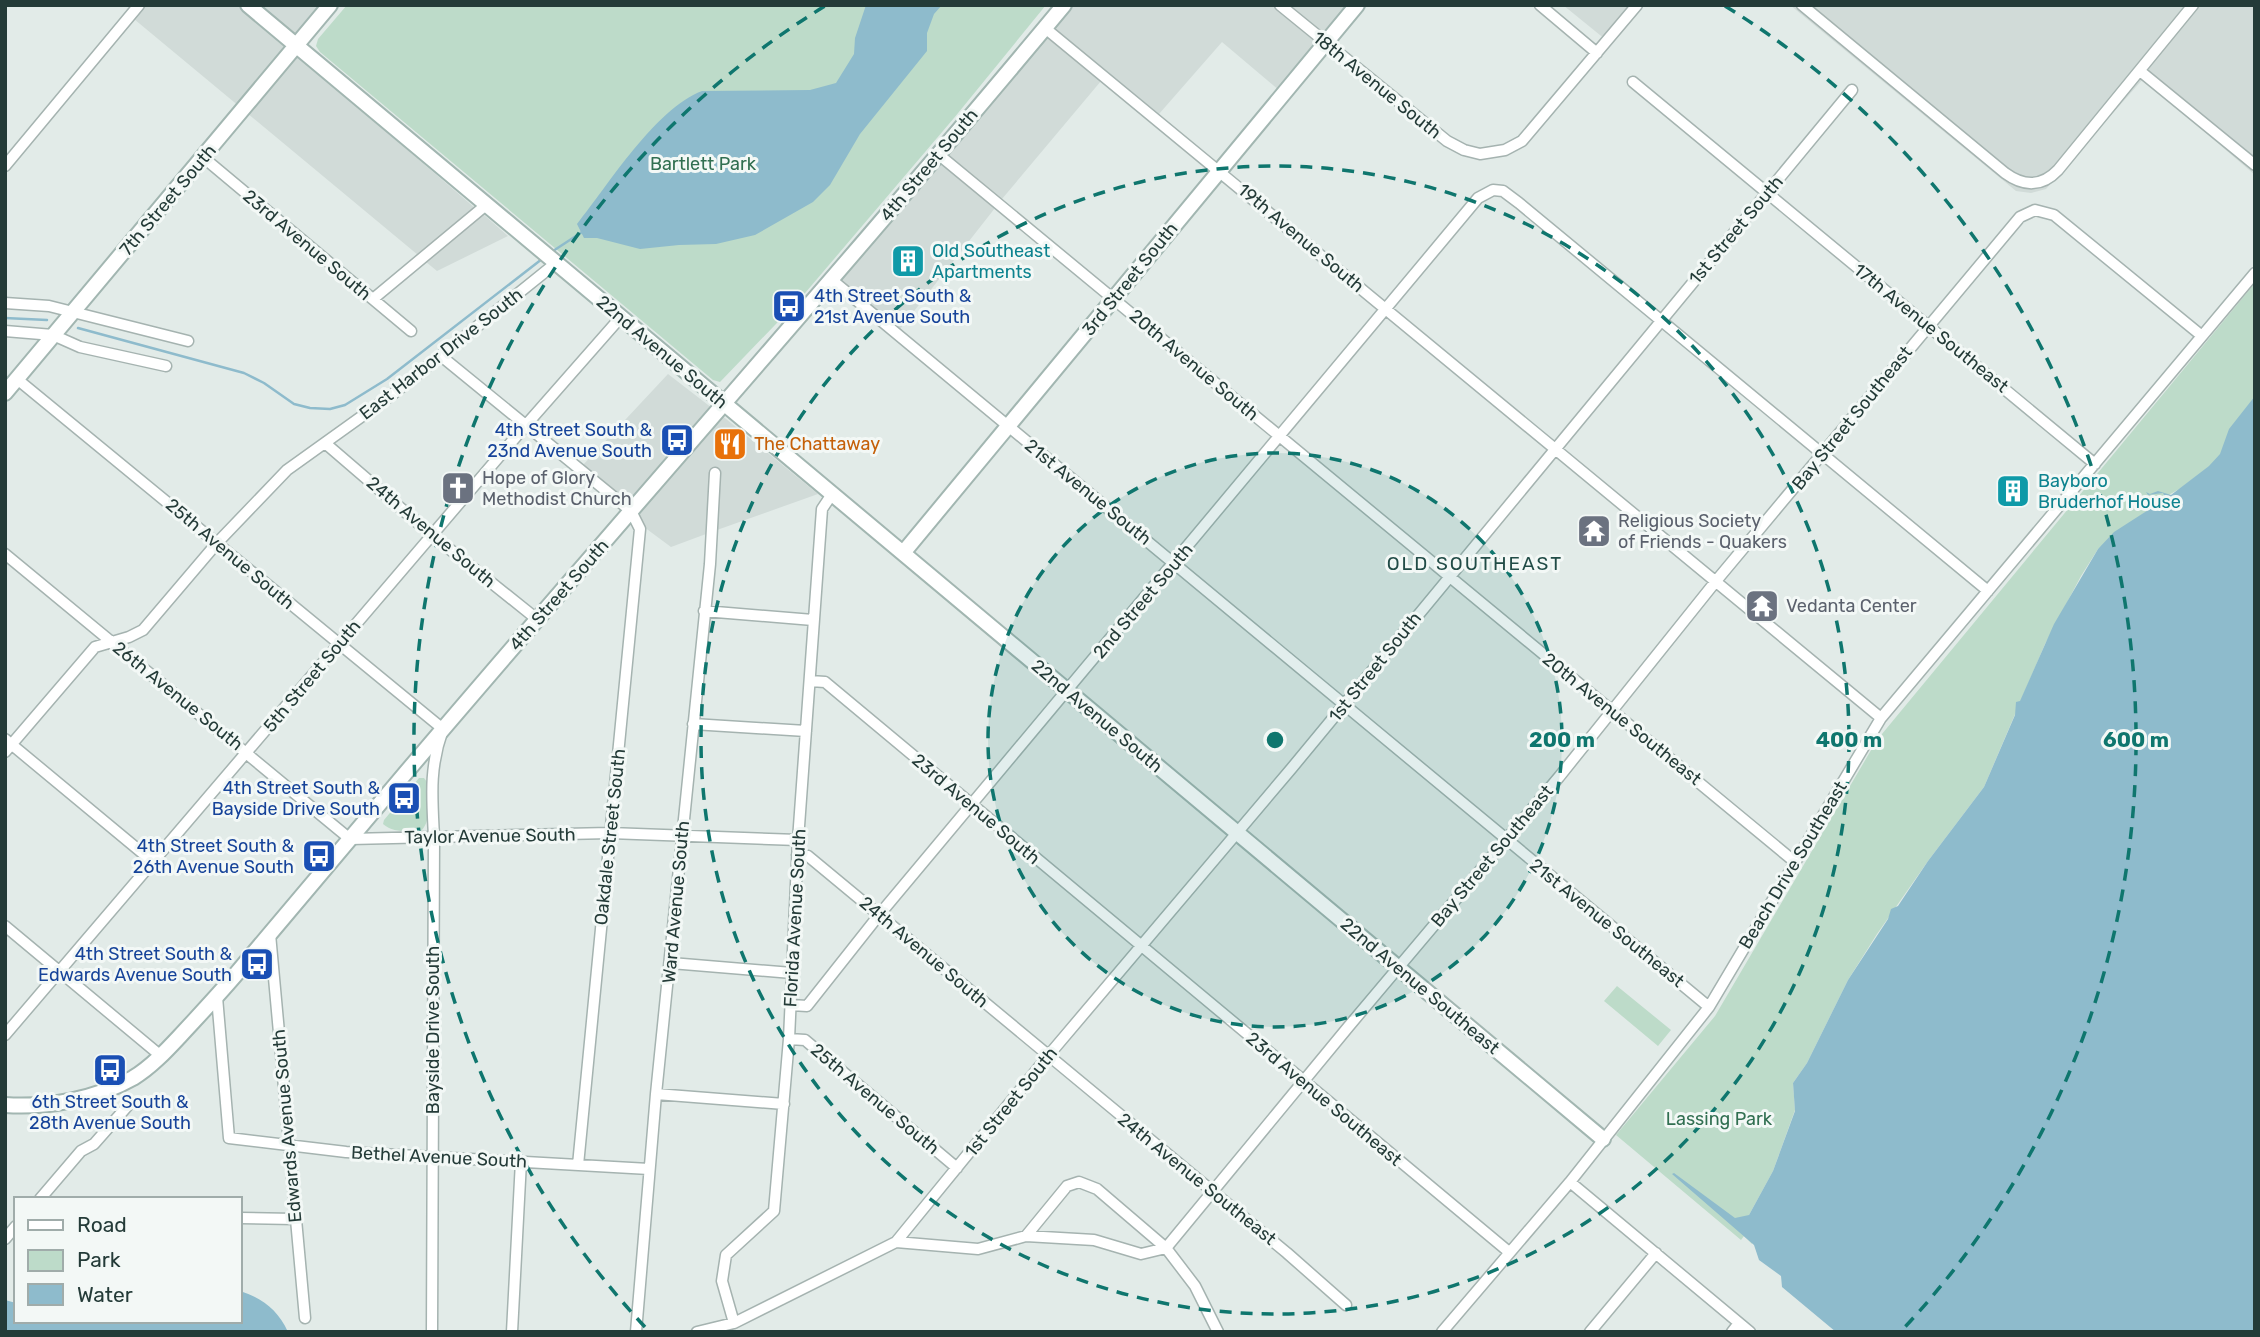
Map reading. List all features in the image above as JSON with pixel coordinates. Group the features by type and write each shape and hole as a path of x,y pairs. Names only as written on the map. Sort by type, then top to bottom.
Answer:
{"street":[{"path":"5,166 139,5"},
{"name":"22nd Avenue South","path":"248,5 1237,833"},
{"name":"7th Street South","path":"5,393 330,5"},
{"name":"4th Street South","path":"5,1105 57,1103 86,1096 134,1077 161,1056 217,996 723,403 832,280 1064,5"},
{"name":"18th Avenue South","path":"1280,5 1428,128 1464,150 1480,154 1505,150 1522,141 1597,53"},
{"name":"3rd Street South","path":"904,553 1357,5"},
{"path":"1540,5 1597,53 1637,5"},
{"path":"1802,5 2005,173 2022,183 2030,184 2052,176 2193,5"},
{"name":"19th Avenue South","path":"1045,28 1881,718"},
{"path":"2140,71 2255,165"},
{"name":"17th Avenue Southeast","path":"1633,82 2095,464"},
{"name":"1st Street South","path":"896,1242 1852,90"},
{"name":"20th Avenue South","path":"938,154 1449,577"},
{"name":"23rd Avenue South","path":"204,158 411,331"},
{"name":"2nd Street South","path":"791,1005 807,1006 879,915 1478,198 1493,190 1503,191 1660,321"},
{"path":"373,299 486,205"},
{"name":"Bay Street Southeast","path":"1166,1248 1505,838 1559,777 1610,710 1928,325 2025,213 2035,210 2054,215 2202,336"},
{"name":"East Harbor Drive South","path":"8,745 95,647 144,629 217,543 288,470 393,394 556,264"},
{"name":"Beach Drive Southeast","path":"1442,1332 1570,1182 1709,1007 1881,718 2255,273"},
{"name":"21st Avenue South","path":"832,280 1344,704"},
{"path":"5,303 49,306 188,341"},
{"name":"5th Street South","path":"5,1035 620,318"},
{"path":"1660,321 1987,591"},
{"path":"5,331 53,335 80,347 166,366"},
{"path":"441,356 631,511"},
{"name":"25th Avenue South","path":"17,379 443,729"},
{"name":"24th Avenue South","path":"325,443 432,535 538,620"},
{"name":"Ward Avenue South","path":"636,1332 656,1094 705,611 715,473"},
{"name":"Florida Avenue South","path":"734,1323 722,1281 726,1255 774,1211 789,1039 797,855 813,620 822,509 832,494"},
{"name":"Oakdale Street South","path":"578,1165 640,529 631,511"},
{"name":"26th Avenue South","path":"5,554 350,839"},
{"name":"20th Avenue Southeast","path":"1449,577 1795,862"},
{"path":"705,611 813,620"},
{"name":"23rd Avenue South","path":"810,681 825,682 1139,946"},
{"name":"21st Avenue Southeast","path":"1344,704 1709,1007"},
{"path":"692,724 806,732"},
{"name":"Bayside Drive South","path":"432,1332 432,773 434,753 443,729"},
{"path":"8,745 152,861"},
{"name":"Taylor Avenue South","path":"350,839 610,833 798,840"},
{"name":"22nd Avenue Southeast","path":"1237,833 1603,1139"},
{"name":"24th Avenue South","path":"797,855 808,856 1048,1056"},
{"path":"5,926 161,1056"},
{"name":"Edwards Avenue South","path":"270,934 287,1146 305,1318"},
{"name":"23rd Avenue Southeast","path":"1139,946 1508,1252"},
{"path":"671,963 792,973"},
{"name":"Bethel Avenue South","path":"217,996 229,1138 287,1146 433,1157 649,1169"},
{"name":"25th Avenue South","path":"789,1039 805,1040 957,1168"},
{"name":"24th Avenue Southeast","path":"1048,1056 1346,1304"},
{"path":"656,1094 784,1104"},
{"path":"42,1197 81,1151 94,1144 131,1102"},
{"path":"512,1332 521,1161"},
{"path":"1026,1236 1067,1186 1079,1182 1097,1189 1166,1248 1195,1286 1218,1332"},
{"path":"1570,1182 1750,1332"},
{"path":"242,1218 295,1219"},
{"path":"698,1332 734,1323 896,1242 978,1249 1026,1236 1094,1240 1141,1254 1166,1248"},
{"path":"1590,1332 1656,1253"},
{"path":"1732,1332 1739,1323"}],"shaded area":[{"path":"146,5 239,5 289,47 240,107 134,19"},
{"path":"256,5 324,5 296,38"},
{"path":"1070,5 1271,5 1319,44 1280,91 1222,42 1159,114 1052,27"},
{"path":"1289,5 1351,5 1326,36"},
{"path":"1563,5 1643,5 1611,44"},
{"path":"1790,5 2255,5 2255,175 2143,79 2046,189 2031,193 2016,191"},
{"path":"1045,35 1101,81 1002,199 945,153"},
{"path":"296,54 475,208 418,255 247,113"},
{"path":"938,161 995,208 900,329 839,279"},
{"path":"483,214 508,236 437,271 426,262"},
{"path":"668,374 712,408 630,504 583,465"},
{"path":"720,414 818,494 717,530 719,492 709,492 706,534 671,547 644,527 637,511"}],"green space":[{"name":"Bartlett Park","path":"347,5 1046,5 800,299 720,382 713,380 320,52 316,46 318,39"},
{"name":"Lassing Park","path":"2255,283 2255,416 2223,456 2098,549 2081,576 2045,644 1984,787 1877,934 1848,980 1807,1063 1793,1083 1795,1110 1773,1171 1749,1215 1752,1244 1744,1236 1741,1240 1616,1135 1715,1016 1877,740"},
{"path":"419,778 424,778 427,782 428,814 425,826 421,831 400,831 387,827 383,824 384,820"},
{"path":"1617,986 1671,1030 1658,1046 1604,1001"}],"water":[{"path":"866,5 942,5 934,14 927,33 927,51 860,134 830,185 813,202 755,235 716,244 640,249 597,238 584,238 577,224 634,149 667,114 684,100 702,91 810,90 836,83 854,54 855,38"},
{"path":"2255,396 2255,1332 1836,1332 1782,1287 1781,1276 1759,1260 1754,1245 1672,1174 1735,1218 1749,1215 1773,1171 1795,1111 1793,1083 1807,1063 1848,980 1888,919 1891,909 1898,906 1984,787 2015,715 2016,702 2020,701 2054,624 2098,549 2114,532 2165,497 2163,493 2148,495 2146,492 2150,494 2158,491 2171,495 2209,466 2220,454 2229,429"},
{"path":"242,1292 268,1306 288,1332 5,1332 5,1300 14,1302 14,1323 242,1323"}],"waterway":[{"path":"550,253 582,232"},
{"path":"78,328 244,373 294,404 330,409 345,405 387,379 542,259"},
{"path":"5,318 47,320"}],"place":[{"name":"Old Southeast Apartments","path":"908,261"},
{"name":"4th Street South & 21st Avenue South","path":"789,306"},
{"name":"4th Street South & 23nd Avenue South","path":"677,440"},
{"name":"The Chattaway","path":"730,444"},
{"name":"Hope of Glory Methodist Church","path":"458,488"},
{"name":"Bayboro Bruderhof House","path":"2013,491"},
{"name":"Religious Society of Friends - Quakers","path":"1594,531"},
{"name":"Vedanta Center","path":"1762,606"},
{"name":"4th Street South & Bayside Drive South","path":"404,798"},
{"name":"4th Street South & 26th Avenue South","path":"319,856"},
{"name":"4th Street South & Edwards Avenue South","path":"257,964"},
{"name":"6th Street South & 28th Avenue South","path":"110,1070"}],"district":[{"name":"OLD SOUTHEAST","path":"1475,563"}]}
